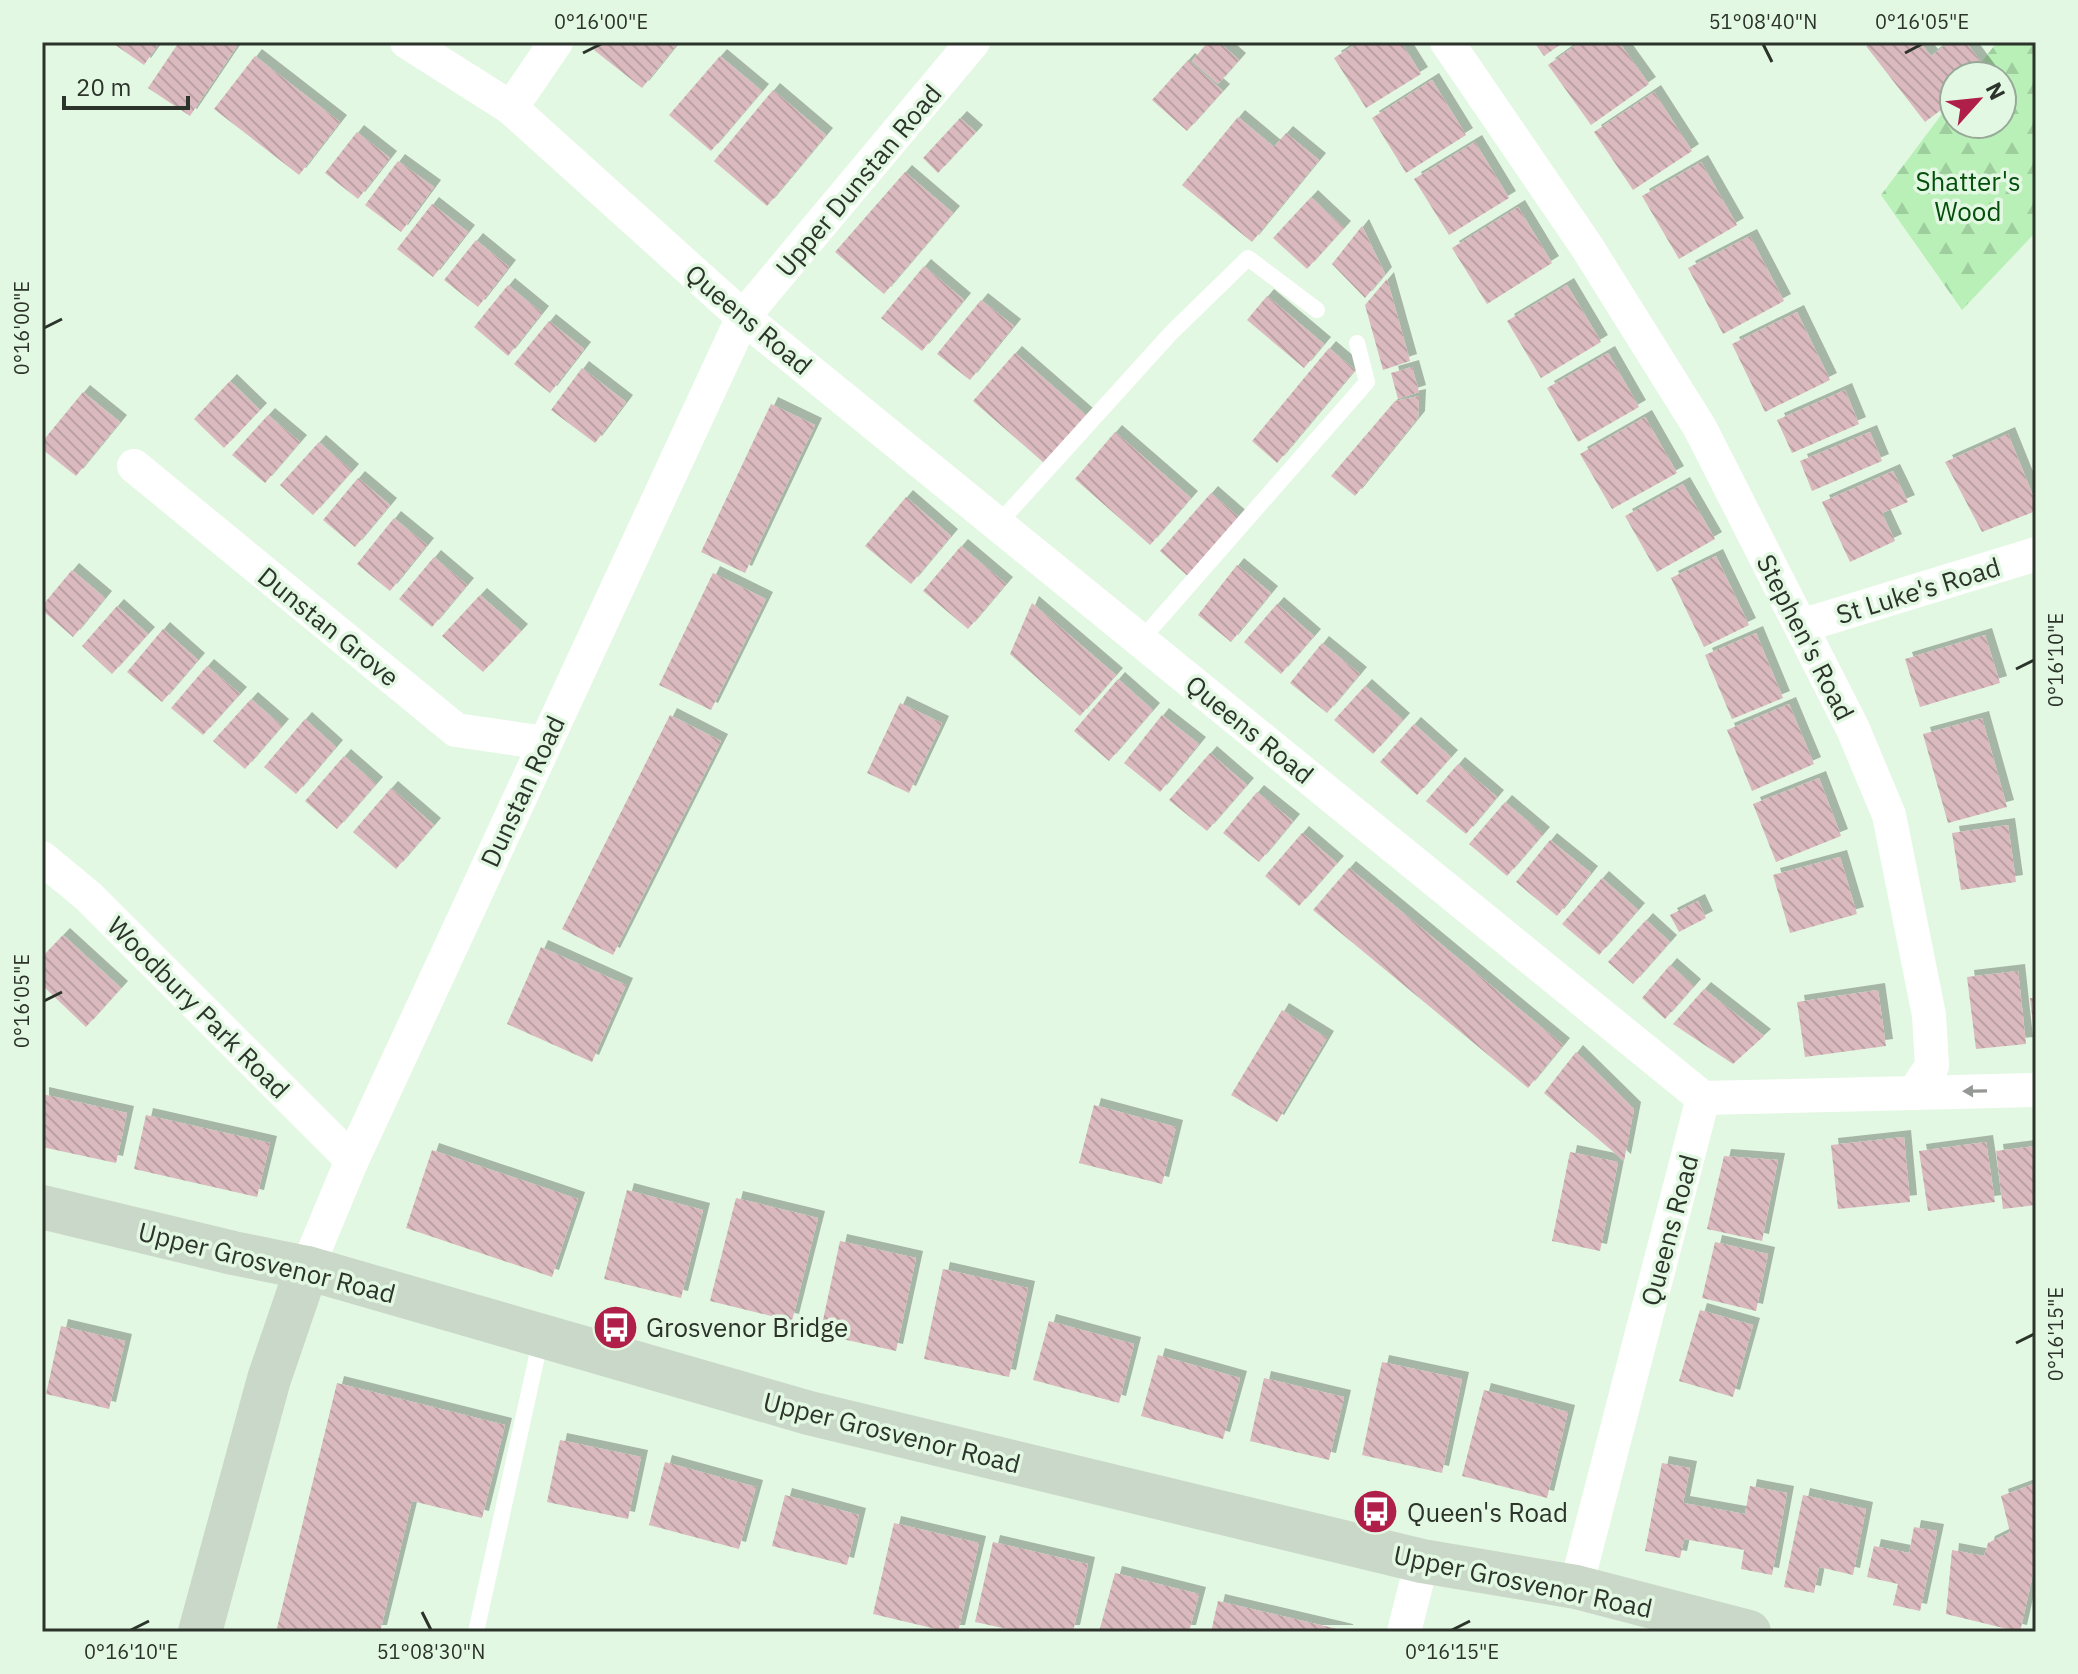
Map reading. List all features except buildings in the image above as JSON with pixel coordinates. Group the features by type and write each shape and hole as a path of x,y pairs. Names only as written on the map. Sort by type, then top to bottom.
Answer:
{"street":[{"name":"Queens Road","path":"407,42 511,108 743,317 1703,1098 1576,1587"},
{"path":"511,108 556,42"},
{"name":"Upper Dunstan Road","path":"743,317 973,42"},
{"name":"Stephen's Road","path":"1447,42 1587,247 1700,428 1853,729 1889,815 1929,1015 1932,1066 1914,1093"},
{"name":"Dunstan Road","path":"307,1268 352,1160 743,317"},
{"name":"Dunstan Grove","path":"134,466 456,730 545,743"},
{"name":"St Luke's Road","path":"1801,626 2036,554"},
{"name":"Woodbury Park Road","path":"42,858 88,896 352,1160"},
{"path":"1703,1098 2036,1090"},
{"name":"Upper Grosvenor Road","path":"42,1207 307,1268 809,1413 1422,1561 1576,1587 1749,1632"},
{"path":"200,1632 269,1379 307,1268"},
{"path":"1404,1632 1422,1561"}],"lane":[{"path":"998,524 1171,333 1248,258 1317,310"},
{"path":"1141,640 1367,382 1357,343"},
{"path":"476,1632 542,1336"}],"green space":[{"name":"Shatter's Wood","path":"1997,42 2036,42 2036,232 1962,310 1881,195 1938,119 1938,140 2018,140 2018,60 1983,60"}],"place":[{"name":"Grosvenor Bridge","path":"615,1327"},
{"name":"Queen's Road","path":"1376,1512"}]}
